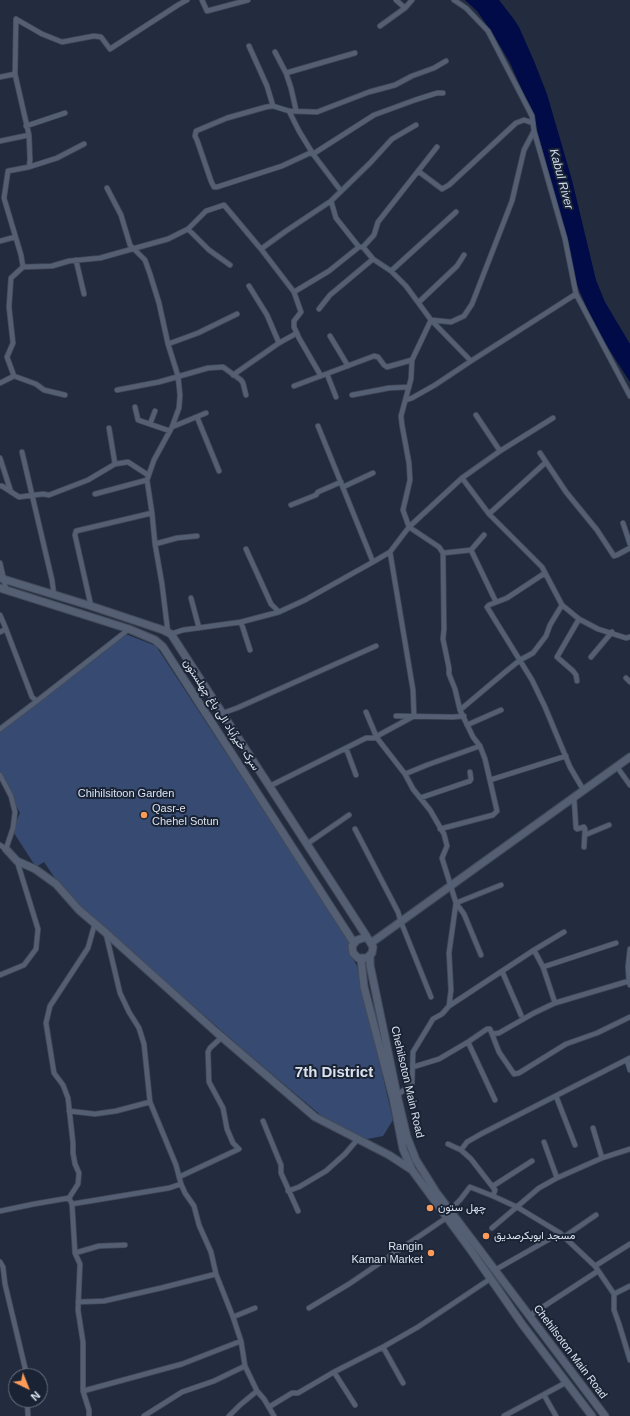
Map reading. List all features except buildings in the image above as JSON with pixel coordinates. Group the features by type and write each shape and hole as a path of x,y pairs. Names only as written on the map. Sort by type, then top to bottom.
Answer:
{"main road":[{"path":"2,579 91,606 170,633 369,940 373,950 370,956 361,959 353,953 352,949 354,943 360,939 369,940 401,922 630,758"},
{"name":"سرک خیرآباد الی باغ چهلستون","path":"3,589 128,629 155,640 163,647 354,943"},
{"path":"3,847 17,861 36,869 56,884 79,910 315,1117 357,1140 390,1155 412,1170"},
{"name":"Chehilsoton Main Road","path":"370,956 370,964 404,1149 412,1170 522,1324 592,1416"},
{"name":"Chehilsoton Main Road","path":"361,959 364,987 407,1137 416,1160 436,1192 604,1416"},
{"path":"390,1155 404,1149"}],"street":[{"path":"29,167 29,135 15,74 16,19 42,34 62,42 94,36 101,37 110,49 187,0"},
{"path":"202,0 207,11 248,0"},
{"path":"396,0 405,8"},
{"path":"380,26 405,8 412,0"},
{"path":"454,0 466,8 488,31 532,116 534,131 564,239 576,294 630,396"},
{"path":"248,46 267,86 273,106"},
{"path":"275,52 286,73 296,110"},
{"path":"286,73 355,53"},
{"path":"443,93 437,93 374,115 312,154 310,152 282,166 217,187 214,186 195,136 196,131 227,118 273,106 289,110 317,112 369,92 395,85 412,76 434,68 446,61"},
{"path":"0,77 15,74"},
{"path":"289,110 312,154 341,191"},
{"path":"26,126 65,113"},
{"path":"418,171 442,189 516,123 524,120 533,123"},
{"path":"261,249 331,201 392,140 416,125"},
{"path":"431,320 451,322 464,316 472,304 512,201 524,150 534,131"},
{"path":"0,142 29,135"},
{"path":"23,267 21,255 2,198 8,172 57,158 84,144"},
{"path":"294,292 329,270 361,247 374,235 378,222 437,147"},
{"path":"107,188 121,215 130,245 145,260 159,302 168,344 178,376 180,395 179,408 171,429 154,460 148,478 155,544 170,633 241,622 279,612 305,600 373,562 390,552 409,528 462,478 500,451 553,418"},
{"path":"331,201 336,218 361,247 373,259 391,271 406,286 431,320 471,361"},
{"path":"14,376 7,357 13,343 9,306 11,278 23,267 52,266 76,260 100,258 168,239 188,229 206,211 224,205 261,249 294,292 301,312 294,321 297,333 321,376"},
{"path":"391,271 456,212"},
{"path":"188,229 209,250 230,265"},
{"path":"0,242 15,237"},
{"path":"419,302 456,266 464,255"},
{"path":"319,309 330,295 373,259"},
{"path":"76,260 84,294"},
{"path":"249,286 266,315 278,343"},
{"path":"406,400 435,385 576,294"},
{"path":"168,344 198,333 237,314"},
{"path":"431,320 412,360 411,379 401,416 409,463 410,480 403,510 409,528 439,547 443,553 443,639 449,674 455,689 460,710 473,737 480,746 497,811 496,813 462,824 440,829"},
{"path":"233,375 278,343 297,333"},
{"path":"330,336 348,366"},
{"path":"294,386 374,356 378,357 387,368 412,360"},
{"path":"117,390 159,382 208,368 222,367 243,383 246,395"},
{"path":"327,374 336,397"},
{"path":"0,383 14,376 36,384 44,390 65,395"},
{"path":"352,395 389,388 409,387"},
{"path":"135,407 138,420 171,429 206,413"},
{"path":"150,424 155,411"},
{"path":"476,415 500,451"},
{"path":"197,417 219,471"},
{"path":"318,426 373,562"},
{"path":"109,428 115,464"},
{"path":"22,452 51,572 54,595"},
{"path":"540,453 566,492 597,530 614,556 630,548"},
{"path":"0,458 12,492"},
{"path":"0,486 19,497 43,494 49,495 88,480 115,464 128,462 148,478"},
{"path":"489,514 545,462"},
{"path":"343,487 373,473"},
{"path":"95,494 148,478"},
{"path":"462,478 489,514 542,567 562,605 579,619 598,628 626,638 630,637"},
{"path":"291,505 316,495 318,492 341,482"},
{"path":"91,606 75,535 76,531 152,513"},
{"path":"623,523 630,544"},
{"path":"443,553 471,550 484,535"},
{"path":"155,544 177,538 197,536"},
{"path":"246,549 271,604 279,612"},
{"path":"471,550 496,602"},
{"path":"390,552 413,690 414,716"},
{"path":"0,563 3,589"},
{"path":"545,573 507,598 488,605 487,607 532,680 570,767 584,791"},
{"path":"191,598 199,628"},
{"path":"460,710 520,660 529,656 539,646 562,605"},
{"path":"0,615 32,697 37,701"},
{"path":"577,681 576,675 573,671 556,657 579,619"},
{"path":"241,622 250,650"},
{"path":"0,632 6,629"},
{"path":"0,729 128,629"},
{"path":"591,657 612,632"},
{"path":"222,713 237,708 376,646"},
{"path":"626,678 630,682"},
{"path":"467,724 501,710"},
{"path":"366,712 377,738 405,774 420,798 430,810 444,834 448,846 442,858 456,903 464,914 481,955"},
{"path":"396,716 464,716"},
{"path":"270,786 366,738 377,738 379,735 414,716"},
{"path":"405,774 427,764 480,746"},
{"path":"346,748 356,775"},
{"path":"490,780 566,756"},
{"path":"617,767 630,785"},
{"path":"420,798 470,781 470,772"},
{"path":"0,776 11,796 15,812 13,828 3,847"},
{"path":"574,798 576,828 585,828 584,847"},
{"path":"307,844 349,814"},
{"path":"585,835 609,825"},
{"path":"356,829 398,912 432,997"},
{"path":"0,975 24,966 36,949 38,929 17,861"},
{"path":"456,903 501,885"},
{"path":"449,1006 451,990 449,953 456,903"},
{"path":"0,1212 69,1198 78,1184 79,1174 72,1153 73,1143 68,1098 63,1084 54,1073 46,1022 50,1006 88,948 95,923"},
{"path":"395,1097 412,1084 413,1052 433,1019 442,1014 449,1006 564,932"},
{"path":"106,933 120,993 139,1028 144,1044 150,1102 176,1165 181,1184 194,1206 199,1225 212,1252 216,1274 241,1341 244,1366 257,1391 274,1416"},
{"path":"542,967 616,943"},
{"path":"492,1034 499,1033 555,1003 629,983 628,967 630,949"},
{"path":"534,950 555,1003"},
{"path":"502,971 521,1015"},
{"path":"413,1067 439,1059 487,1029 490,1030 499,1052 514,1074 519,1073 566,1044 597,1033 630,1018"},
{"path":"179,1177 239,1149 233,1143 227,1129 223,1108 209,1082 208,1052 222,1036"},
{"path":"468,1042 495,1100"},
{"path":"461,1150 467,1142 481,1134 628,1059 630,1070"},
{"path":"556,1096 575,1145"},
{"path":"69,1111 95,1114 150,1102"},
{"path":"263,1121 281,1165 281,1173 298,1211"},
{"path":"593,1128 602,1158"},
{"path":"288,1191 299,1187 326,1171 345,1154 357,1140"},
{"path":"544,1142 557,1178"},
{"path":"448,1144 461,1150 493,1186 495,1190 493,1196"},
{"path":"492,1228 539,1188 557,1178 602,1158 630,1149"},
{"path":"493,1186 532,1161"},
{"path":"72,1204 169,1188 181,1184"},
{"path":"450,1210 470,1187 517,1207 560,1233 595,1266 614,1294 614,1310 630,1360"},
{"path":"69,1198 72,1204 74,1253 80,1264 78,1310 83,1342 83,1391 89,1410 89,1416"},
{"path":"564,1237 596,1215"},
{"path":"309,1308 349,1284 446,1218"},
{"path":"495,1270 560,1233"},
{"path":"595,1266 630,1244"},
{"path":"74,1253 99,1246 125,1245"},
{"path":"0,1262 3,1267 5,1284 24,1368"},
{"path":"529,1316 598,1271"},
{"path":"78,1302 104,1301 216,1274"},
{"path":"269,1407 292,1393 298,1393 418,1327 490,1279"},
{"path":"614,1294 630,1286"},
{"path":"233,1317 255,1308"},
{"path":"83,1391 182,1364 241,1341"},
{"path":"383,1347 403,1383"},
{"path":"144,1416 182,1392 214,1381 244,1366"},
{"path":"334,1372 355,1405"},
{"path":"504,1416 567,1382"},
{"path":"229,1416 257,1391"},
{"path":"544,1395 556,1416"}],"green space":[{"name":"Chihilsitoon Garden","path":"123,633 156,646 350,942 351,952 357,966 393,1120 383,1136 362,1140 329,1122 254,1059 67,896 44,862 36,867 12,830 20,813 0,776 0,729"}],"water":[{"name":"Kabul River","path":"465,0 499,0 519,27 534,61 547,94 572,180 596,280 605,302 630,344 630,382 596,329 573,276 565,232 532,112 510,63 493,34 477,11"}],"place":[{"name":"Qasr-e Chehel Sotun","path":"144,815"},
{"name":"چهل ستون","path":"430,1208"},
{"name":"مسجد ابوبکرصدیق","path":"486,1236"},
{"name":"Rangin Kaman Market","path":"431,1253"}],"district":[{"name":"7th District","path":"334,1073"}]}
